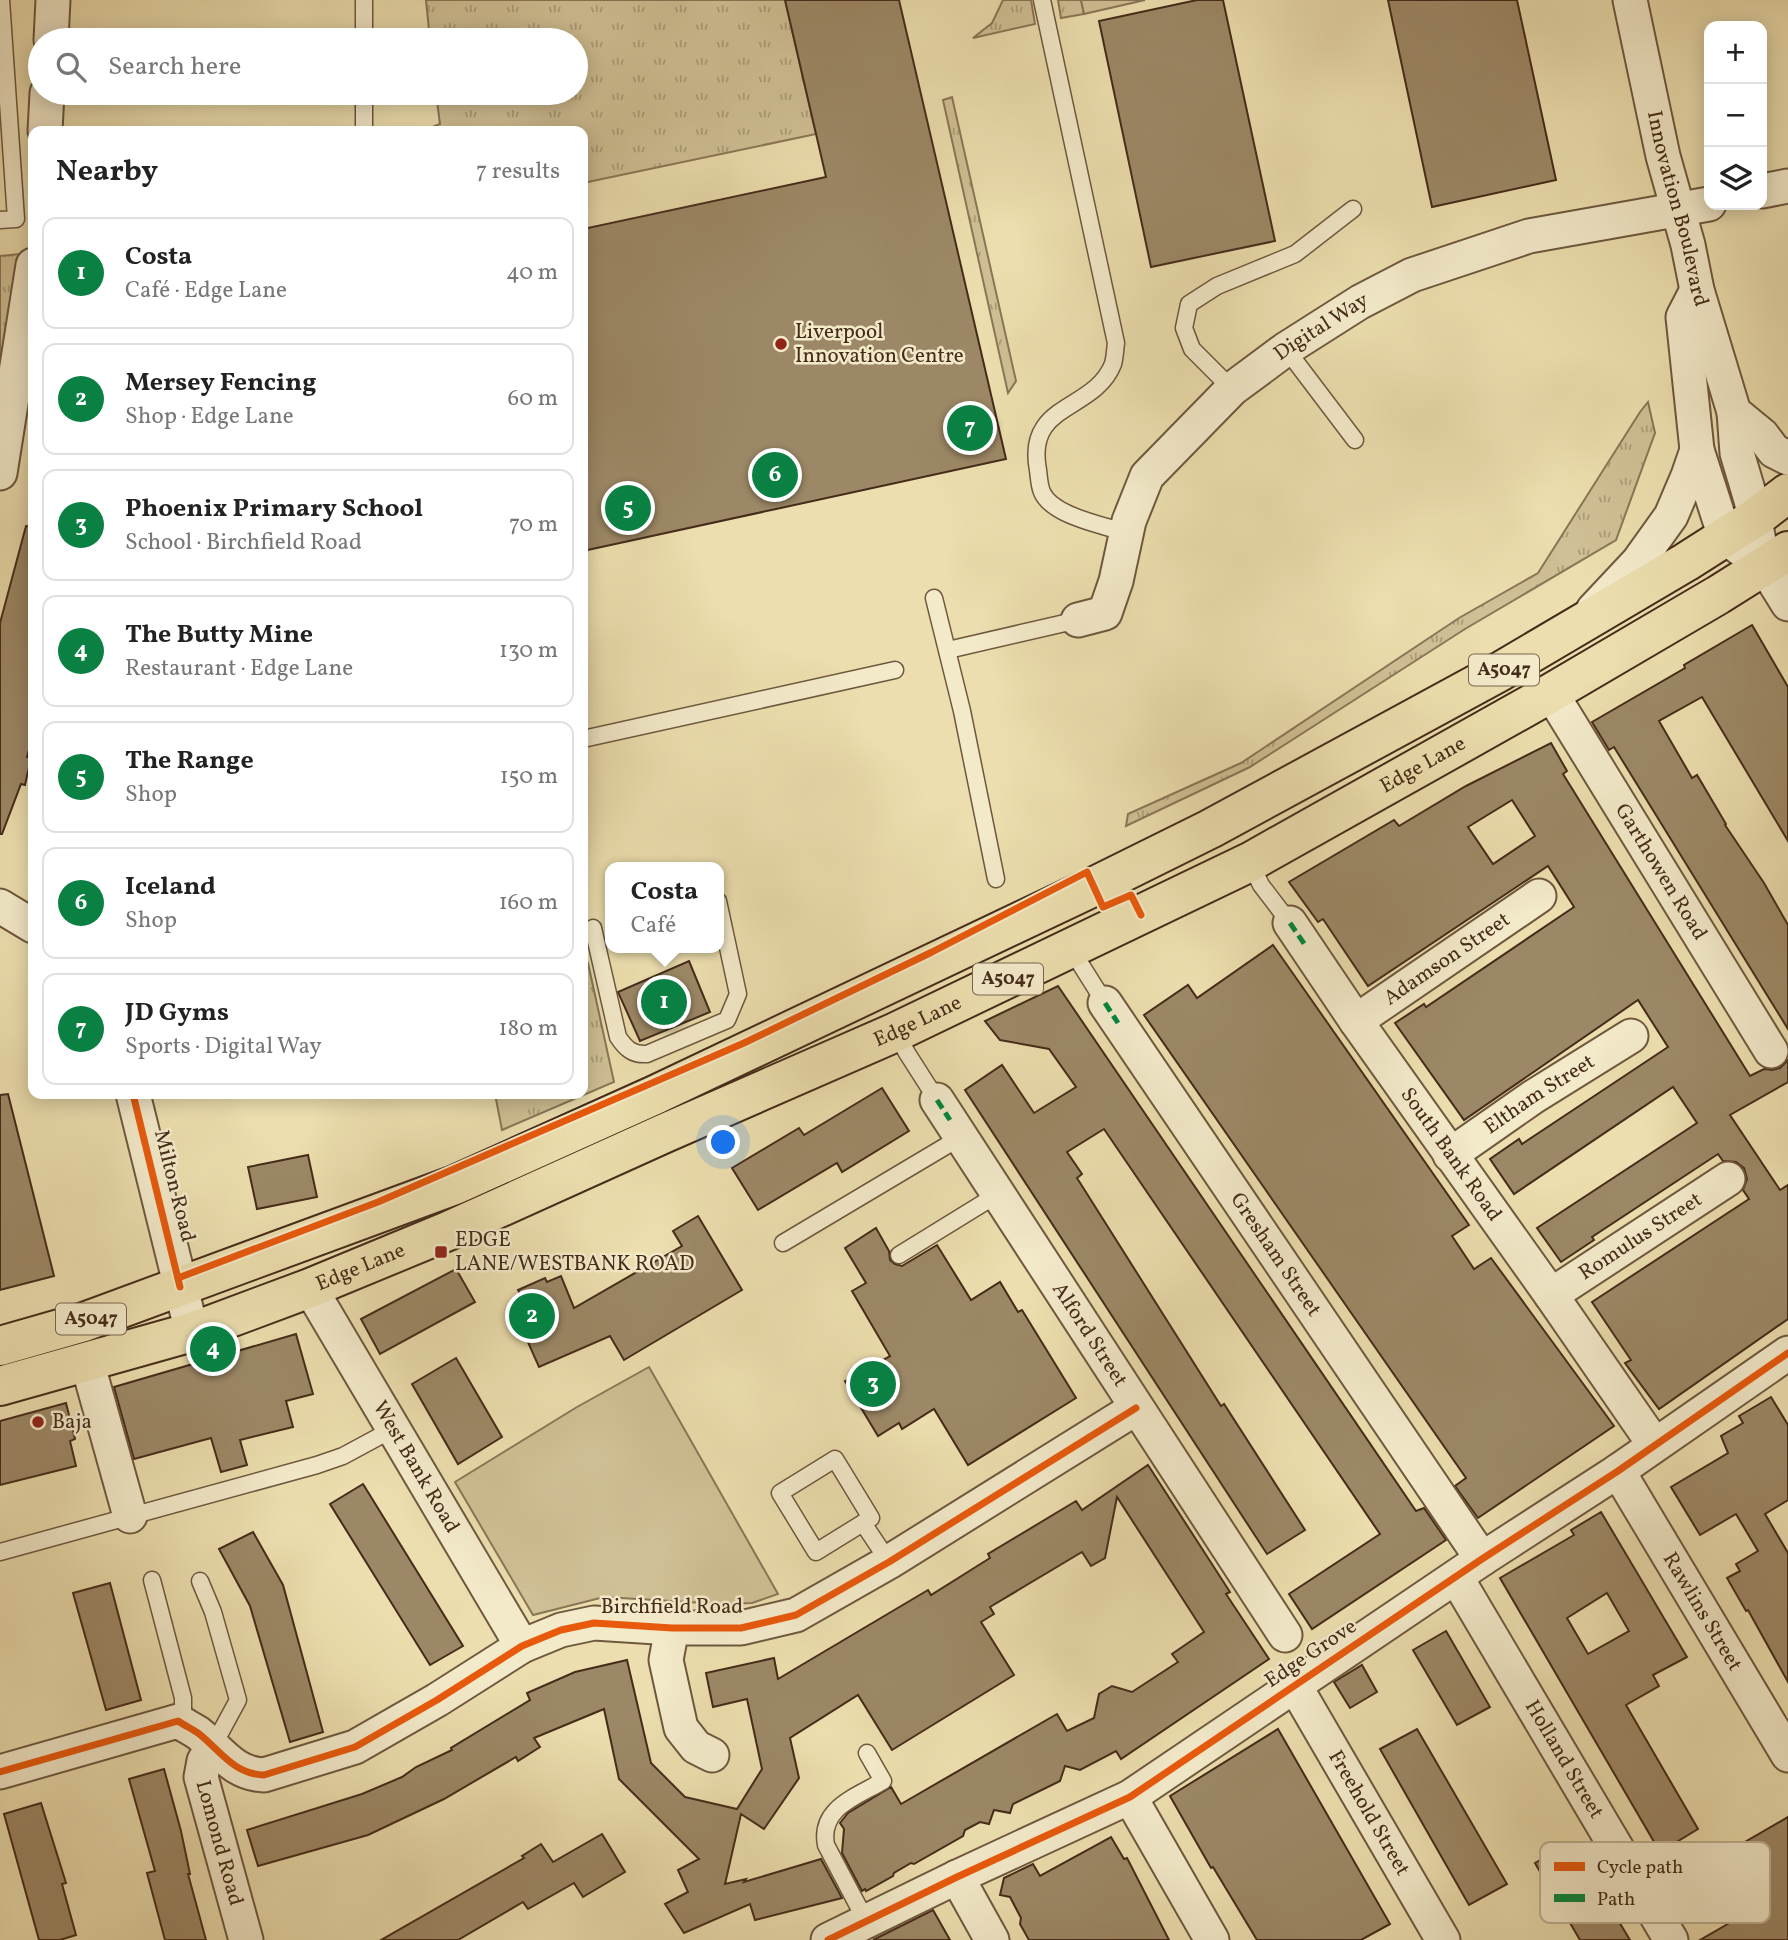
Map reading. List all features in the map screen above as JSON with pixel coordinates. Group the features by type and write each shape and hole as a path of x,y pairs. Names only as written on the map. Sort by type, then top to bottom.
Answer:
{"highway":[{"name":"Edge Lane","path":"0,1346 84,1322 455,1185 655,1095 1210,829 1573,630 1740,528 1788,493"},
{"name":"Edge Lane","path":"0,1386 192,1332 310,1288 448,1231 896,1032 1251,862 1551,693 1776,559"}],"street":[{"path":"52,28 53,0"},
{"name":"Innovation Boulevard","path":"1630,0 1663,156 1696,206 1688,245 1697,289 1734,412 1740,528"},
{"path":"45,126 46,105"},
{"path":"1767,190 1788,186"},
{"name":"Digital Way","path":"1078,621 1105,613 1116,581 1129,521 1147,476 1232,389 1286,349 1360,302 1412,275 1529,236 1696,206"},
{"name":"Edge Lane","path":"1573,630 1637,562 1671,516 1697,450 1683,317 1697,289"},
{"path":"0,473 28,297"},
{"path":"1734,412 1762,435 1774,451 1788,458"},
{"path":"1697,450 1740,528 1776,559 1788,604"},
{"name":"Garthowen Road","path":"1551,693 1770,1051"},
{"name":"Adamson Street","path":"1356,1021 1539,896"},
{"name":"South Bank Road","path":"1298,934 1356,1021 1654,1444"},
{"name":"Gresham Street","path":"1112,1013 1469,1568"},
{"name":"Eltham Street","path":"1450,1155 1533,1097 1631,1036"},
{"name":"Milton Road","path":"134,1099 192,1332"},
{"name":"Alford Street","path":"950,1119 1285,1635"},
{"name":"Romulus Street","path":"1551,1295 1728,1179"},
{"name":"West Bank Road","path":"310,1288 522,1646"},
{"name":"Edge Grove","path":"828,1940 1130,1797 1469,1568 1618,1471 1788,1353"},
{"path":"88,1362 130,1516"},
{"name":"Birchfield Road","path":"178,1721 199,1734 237,1768 251,1774 264,1775 355,1747 437,1700 522,1646 561,1630 594,1623 672,1628 741,1628 796,1615 889,1562 1136,1408"},
{"name":"Rawlins Street","path":"1618,1471 1788,1755"},
{"name":"Holland Street","path":"1469,1568 1618,1842"},
{"path":"672,1628 666,1660 681,1728 696,1747 712,1755"},
{"name":"Freehold Street","path":"1295,1686 1443,1940"},
{"path":"0,1772 178,1721"},
{"name":"Lomond Road","path":"212,1748 204,1761 201,1777 246,1940"},
{"path":"1130,1797 1212,1940"},
{"path":"957,1877 992,1940"},
{"name":"Holland Street","path":"1662,1923 1671,1940"}],"lane":[{"path":"0,220 16,219 1,0"},
{"path":"364,0 364,28"},
{"path":"1042,0 1115,343 1114,361 1108,373 1097,386 1049,420 1037,437 1035,457 1042,493 1058,510 1126,533"},
{"path":"364,105 364,126"},
{"path":"1232,389 1192,349 1184,327 1189,304 1217,286 1295,254 1353,209"},
{"path":"1286,349 1355,440"},
{"path":"934,598 948,650 996,879"},
{"path":"948,650 1078,621"},
{"path":"588,738 895,670"},
{"name":"South Bank Road","path":"1251,862 1261,885 1298,934"},
{"path":"588,929 618,1037 625,1048 637,1054 647,1054 727,1020 738,994 724,929"},
{"name":"Gresham Street","path":"1072,949 1112,1013"},
{"name":"Alford Street","path":"896,1032 950,1119"},
{"path":"783,1243 950,1119"},
{"path":"899,1255 998,1195"},
{"path":"0,1552 317,1465 343,1456 393,1429"},
{"path":"835,1459 872,1518 863,1523 816,1552 780,1493 835,1459"},
{"path":"863,1523 889,1562"},
{"path":"152,1580 183,1698 183,1711 178,1721"},
{"path":"200,1581 213,1612 238,1700 212,1748"},
{"path":"866,1922 824,1837 829,1817 837,1808 883,1782 867,1753"}],"green space":[{"path":"426,0 785,0 816,134 588,182 588,126 435,126 440,124 438,105 588,105 588,28 429,28"},
{"path":"1003,0 1031,0 1035,24 973,38 992,23"},
{"path":"1058,0 1081,0 1084,14 1061,18"},
{"path":"1081,0 1145,0 1084,14"},
{"path":"952,97 1016,381 1008,393 943,100"},
{"path":"20,254 0,375 0,256"},
{"path":"1648,402 1655,433 1616,540 1465,629 1250,767 1126,826 1128,814 1241,763 1459,618 1538,573"},
{"path":"588,963 614,1082 588,1093"},
{"path":"496,1099 574,1099 502,1130"},
{"path":"649,1367 778,1594 752,1603 721,1604 604,1597 533,1615 455,1482 577,1407"}],"building":[{"name":"Liverpool Innovation Centre","path":"785,0 899,0 1006,459 588,550 588,228 826,177"},
{"path":"1197,0 1223,0 1275,241 1151,267 1099,21"},
{"path":"1388,0 1517,0 1556,180 1432,207"},
{"path":"28,526 28,772 25,785 21,784 2,834 0,834 0,623"},
{"path":"1752,625 1788,687 1788,841 1702,697 1659,721 1692,778 1697,775 1788,925 1788,1029 1614,747 1609,750 1592,722"},
{"path":"1551,743 1567,771 1563,774 1750,1076 1764,1069 1780,1068 1788,1060 1788,1082 1730,1115 1780,1190 1788,1185 1788,1319 1659,1409 1625,1363 1631,1360 1592,1302 1749,1199 1743,1190 1747,1179 1744,1168 1736,1162 1723,1161 1718,1154 1592,1237 1594,1240 1561,1262 1537,1228 1697,1123 1673,1087 1514,1194 1490,1159 1519,1139 1522,1144 1668,1047 1638,1000 1464,1120 1395,1023 1424,1004 1426,1007 1574,907 1548,866 1368,986 1323,919 1318,922 1289,882 1394,820 1399,826 1466,786","holes":["1512,800 1535,836 1493,864 1468,827"]},
{"path":"1273,945 1469,1225 1452,1236 1474,1269 1491,1258 1614,1426 1478,1518 1455,1486 1466,1478 1144,1015 1188,985 1197,998"},
{"path":"689,961 710,1012 640,1041 618,992"},
{"path":"1058,986 1416,1511 1424,1508 1446,1540 1312,1629 1289,1594 1380,1534 1104,1129 1067,1152 1082,1174 1077,1178 1221,1406 1224,1404 1305,1530 1267,1554 965,1090 1002,1065 1034,1113 1076,1087 1049,1049 1000,1040 985,1021"},
{"path":"882,1088 909,1131 842,1172 837,1163 758,1210 732,1168 799,1128 804,1135"},
{"path":"8,1094 54,1276 0,1290 0,1095"},
{"path":"308,1155 317,1197 257,1209 248,1167"},
{"path":"698,1216 742,1290 624,1360 610,1336 539,1367 519,1322 532,1314 518,1290 545,1278 547,1282 561,1276 574,1308 682,1246 673,1231"},
{"path":"876,1228 889,1251 890,1260 902,1266 937,1245 971,1300 1000,1282 1018,1312 1022,1310 1076,1398 968,1465 934,1409 902,1429 899,1423 878,1436 845,1381 890,1356 852,1291 866,1283 845,1248"},
{"path":"456,1269 475,1302 380,1354 361,1319"},
{"path":"296,1334 313,1394 286,1401 293,1427 240,1440 247,1465 221,1472 211,1438 134,1459 114,1387"},
{"path":"456,1358 502,1437 458,1464 412,1384"},
{"path":"1771,1397 1788,1425 1788,1500 1765,1514 1788,1553 1788,1682 1727,1578 1740,1571 1736,1564 1758,1551 1736,1514 1700,1535 1671,1487 1728,1453 1721,1436 1743,1423 1739,1416"},
{"path":"66,1403 75,1439 70,1441 76,1466 0,1485 0,1421"},
{"path":"1148,1465 1230,1592 1226,1594 1269,1659 1121,1759 1116,1751 1080,1770 1065,1766 1060,1781 1013,1804 1010,1813 994,1810 989,1824 980,1822 965,1830 963,1836 914,1864 911,1863 866,1891 862,1891 842,1853 844,1829 840,1823 848,1813 891,1787 901,1804 1057,1714 1067,1731 1094,1718 1099,1694 1112,1686 1132,1692 1178,1662 1172,1654 1204,1632 1117,1497 1105,1558 1091,1566 1082,1552 990,1607 994,1614 981,1622 1014,1675 892,1750 858,1695 790,1738 799,1778 764,1829 741,1814 725,1884 746,1879 744,1882 821,1859 842,1898 755,1920 750,1904 684,1933 665,1904 688,1892 678,1870 699,1859 619,1779 604,1709 534,1738 540,1747 518,1761 516,1757 444,1799 368,1835 258,1866 247,1830 362,1794 402,1777 416,1767 452,1750 451,1748 530,1700 527,1693 575,1672 627,1660 651,1763 685,1797 737,1809 762,1769 747,1699 713,1707 706,1673 774,1658 778,1679 928,1590 931,1595 990,1558 988,1554 1076,1501 1082,1510"},
{"path":"363,1484 463,1646 430,1665 330,1504"},
{"path":"1601,1512 1687,1657 1653,1675 1659,1686 1626,1705 1698,1829 1677,1842 1654,1842 1500,1578 1574,1535 1571,1530","holes":["1607,1593 1629,1631 1588,1654 1567,1618"]},
{"path":"253,1532 283,1585 323,1732 290,1742 250,1606 219,1549"},
{"path":"110,1583 141,1700 106,1710 73,1593"},
{"path":"1446,1631 1490,1707 1457,1725 1413,1650"},
{"path":"1362,1665 1377,1692 1350,1708 1334,1682"},
{"path":"1278,1729 1390,1924 1361,1940 1257,1940 1213,1867 1211,1868 1170,1796"},
{"path":"1417,1729 1507,1884 1469,1905 1380,1749"},
{"path":"164,1769 206,1940 165,1940 147,1873 155,1871 129,1779"},
{"path":"41,1803 66,1883 62,1884 76,1935 60,1940 39,1940 4,1814"},
{"path":"1788,1817 1788,1940 1700,1940 1729,1923 1770,1923 1770,1842 1745,1842"},
{"path":"602,1834 625,1872 583,1897 574,1883 528,1909 523,1902 458,1940 381,1940 524,1858 522,1856 541,1844 553,1862"},
{"path":"1111,1837 1124,1859 1127,1858 1169,1940 1029,1940 1010,1897 1000,1895 1004,1878 1033,1864 1040,1876"},
{"path":"933,1910 950,1940 873,1940"},
{"path":"1570,1923 1620,1923 1630,1940 1580,1940"}],"marked path":[{"path":"1290,923 1305,945"},
{"path":"1105,1003 1118,1023"},
{"path":"937,1100 950,1120"}],"cycle path":[{"path":"178,1278 378,1202 744,1043 932,952 1087,872 1103,907 1131,895 1141,915"},
{"path":"134,1099 180,1287"},
{"path":"828,1940 1130,1797 1482,1559 1618,1471 1788,1353"},
{"path":"0,1772 178,1721 198,1733 235,1766 253,1774 264,1775 355,1747 437,1700 522,1646 561,1630 594,1623 672,1628 741,1628 796,1615 889,1562 1136,1408"}],"place":[{"name":"Liverpool Innovation Centre","path":"781,344"},
{"name":"JD Gyms","path":"970,428"},
{"name":"Iceland","path":"775,475"},
{"name":"The Range","path":"628,508"},
{"name":"Costa","path":"664,1002"},
{"name":"EDGE LANE/WESTBANK ROAD","path":"441,1252"},
{"name":"Mersey Fencing","path":"532,1316"},
{"name":"The Butty Mine","path":"213,1349"},
{"name":"Phoenix Primary School","path":"873,1384"},
{"name":"Baja","path":"38,1422"}]}
